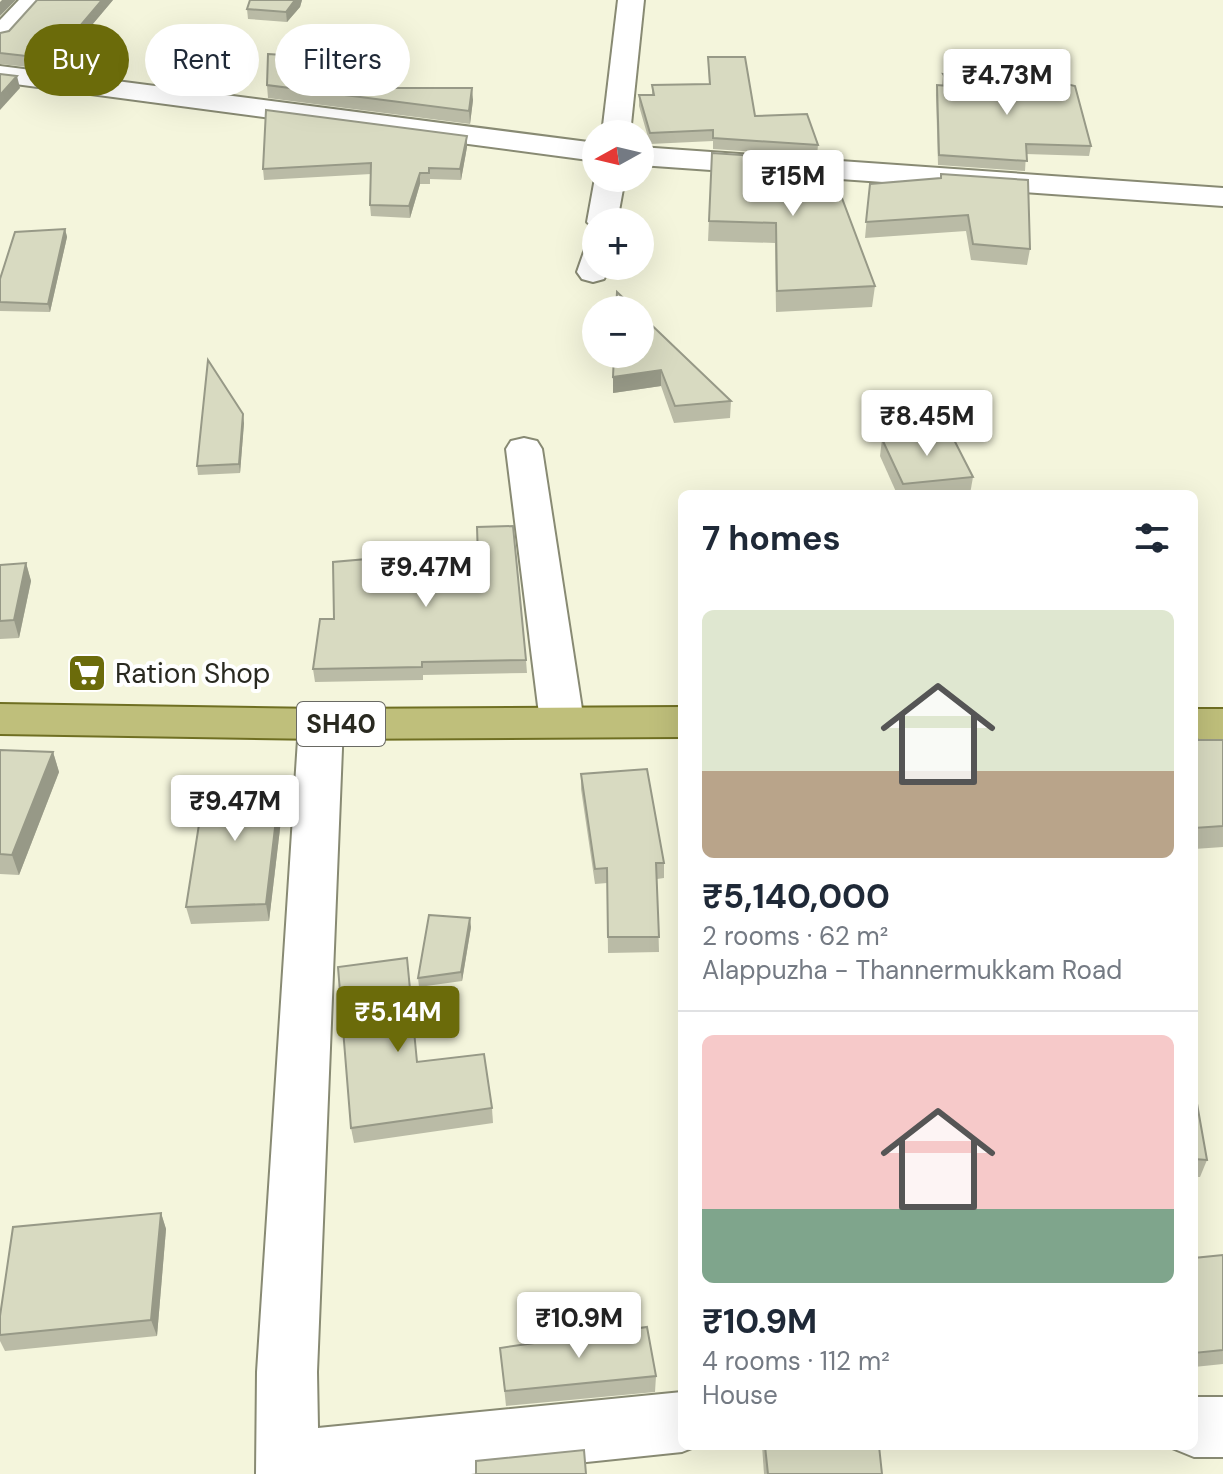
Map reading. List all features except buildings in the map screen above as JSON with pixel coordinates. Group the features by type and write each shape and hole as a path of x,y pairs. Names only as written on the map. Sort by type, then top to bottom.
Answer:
{"main road":[{"name":"SH40","path":"0,719 321,724 678,722"},
{"path":"1198,724 1223,724"}],"street":[{"path":"0,35 33,0"},
{"path":"618,120 631,0"},
{"path":"0,74 582,150"},
{"path":"654,157 1223,197"},
{"path":"524,449 562,722"},
{"path":"321,724 287,1372 288,1468 678,1422"},
{"path":"1198,1427 1223,1427"}],"place":[{"name":"Ration Shop","path":"87,673"}]}
